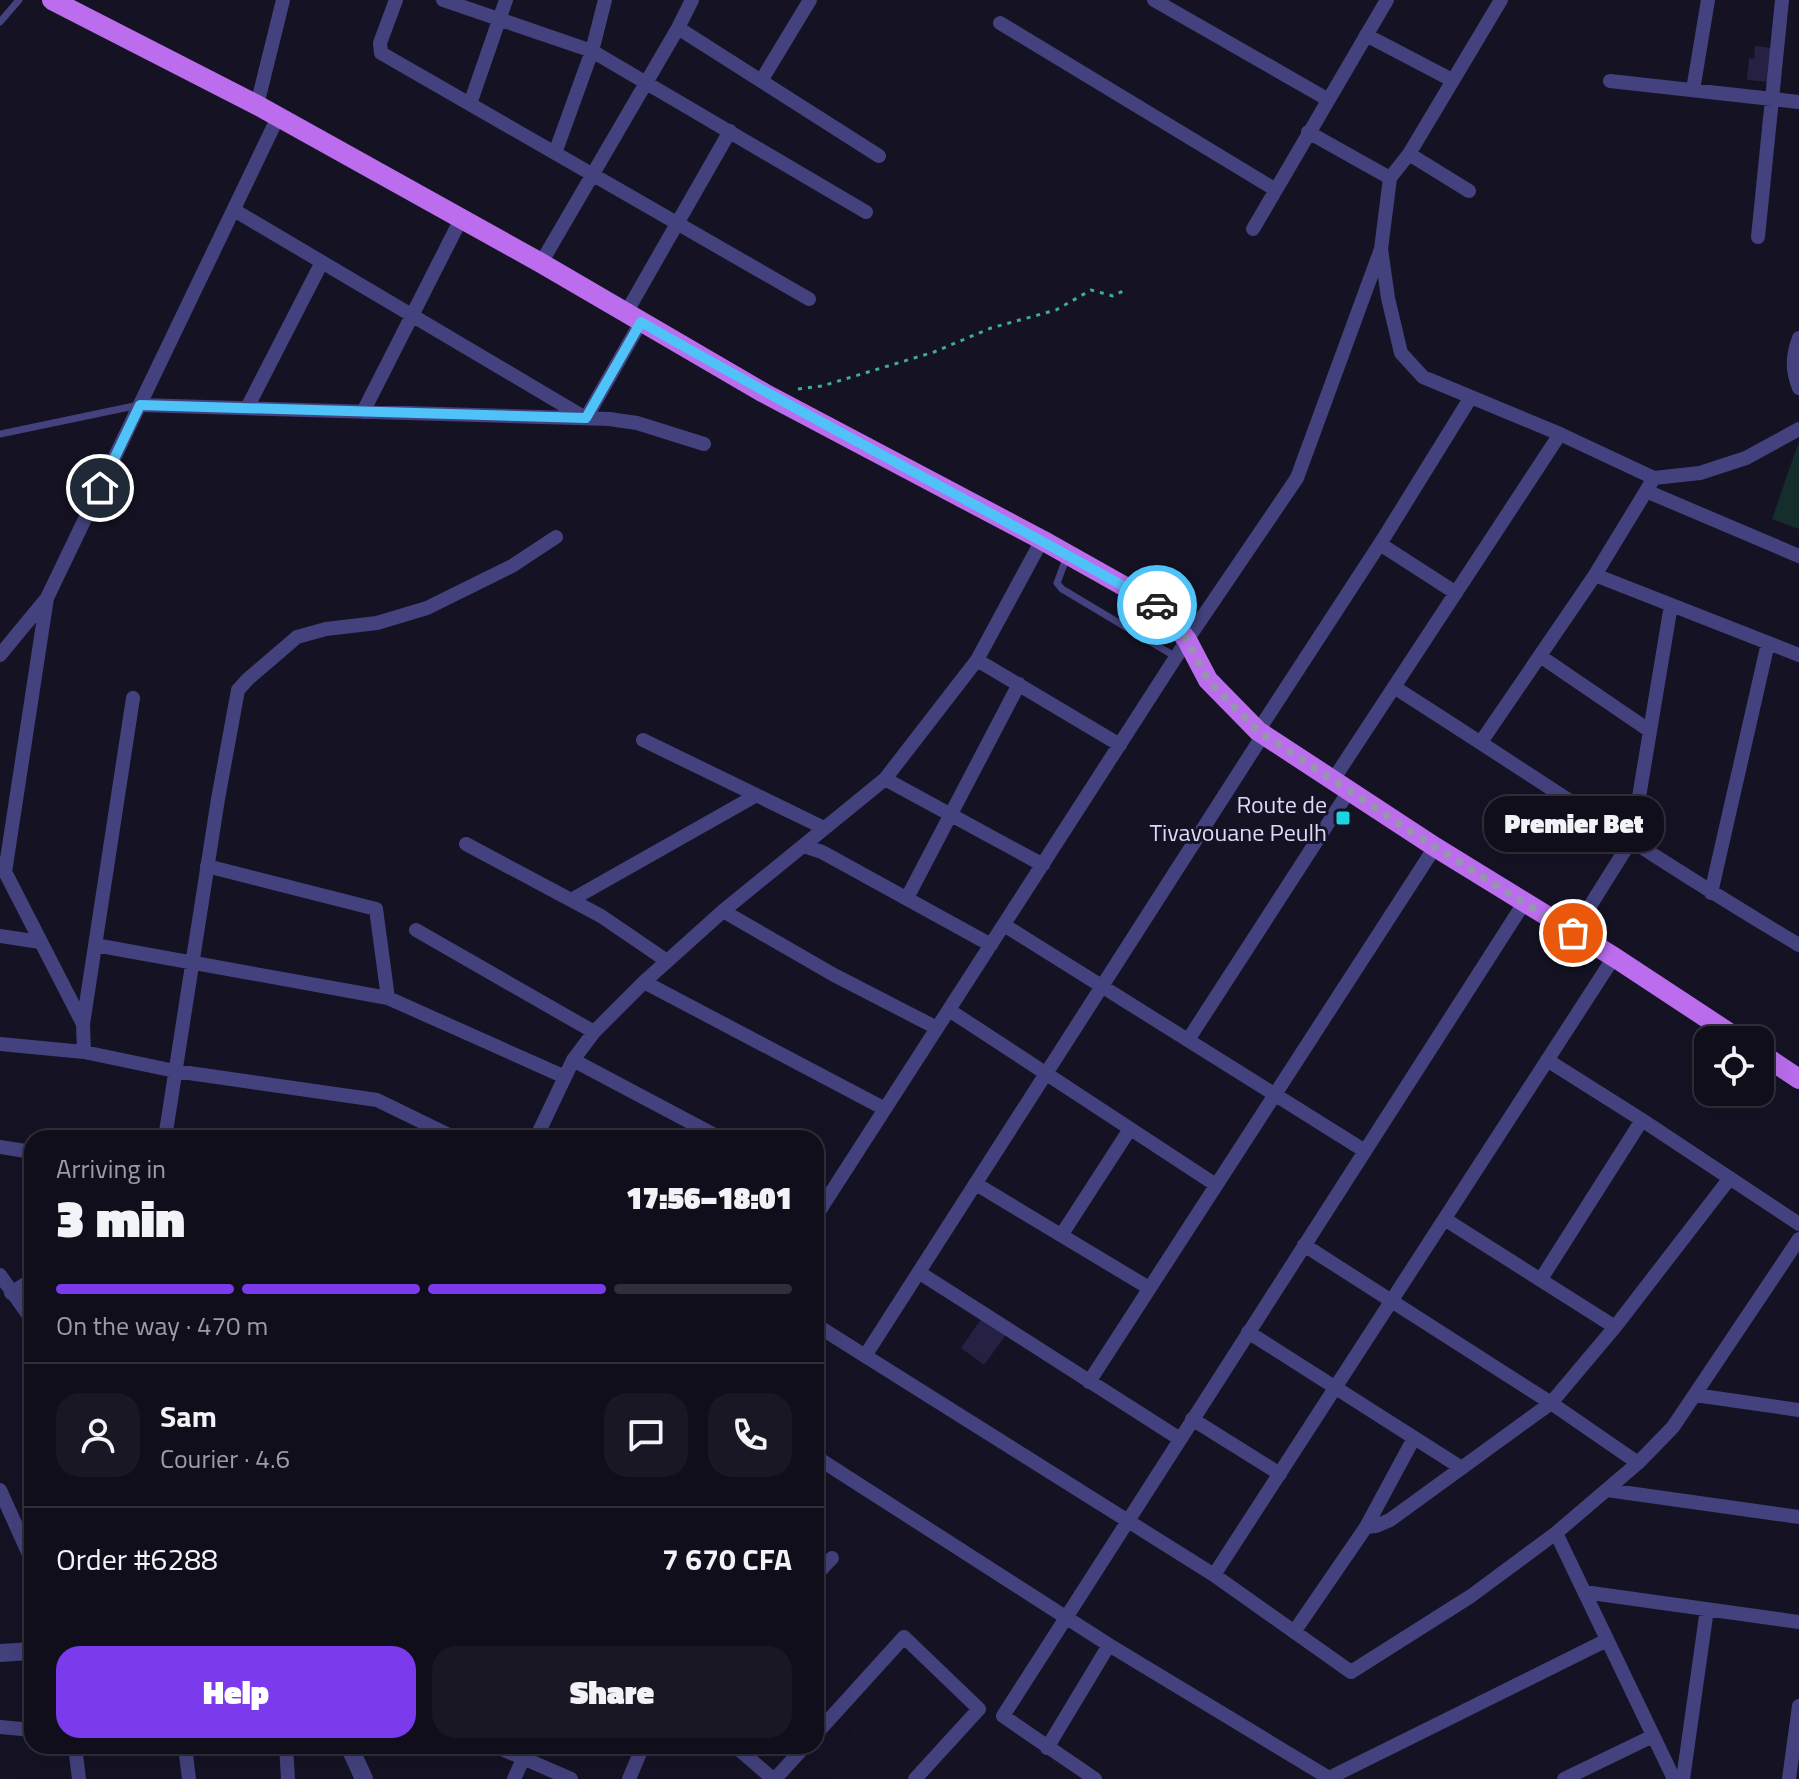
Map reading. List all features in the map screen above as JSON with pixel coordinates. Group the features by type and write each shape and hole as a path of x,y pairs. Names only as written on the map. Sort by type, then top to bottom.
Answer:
{"main road":[{"path":"52,0 257,105 541,263 764,393 1042,540 1161,607 1182,649 1261,733 1719,1026"},
{"path":"1774,1062 1799,1079"}],"street":[{"path":"257,105 283,0"},
{"path":"396,0 380,43 381,53 809,299"},
{"path":"443,0 592,51 866,212"},
{"path":"470,104 506,0"},
{"path":"555,153 592,51 605,0"},
{"path":"541,263 692,0"},
{"path":"761,81 810,0"},
{"path":"1154,0 1327,99"},
{"path":"1253,229 1387,0"},
{"path":"824,1189 885,1109 1182,649 1297,478 1381,249 1390,178 1409,154 1501,0"},
{"path":"1693,90 1708,0"},
{"path":"1758,237 1782,0"},
{"path":"1000,23 1276,190"},
{"path":"678,28 879,156"},
{"path":"1366,35 1452,80"},
{"path":"1610,81 1799,102"},
{"path":"0,655 47,598 278,117"},
{"path":"586,418 677,223 730,131"},
{"path":"1308,132 1390,178"},
{"path":"1409,154 1469,191"},
{"path":"234,210 586,418"},
{"path":"363,412 461,219"},
{"path":"1381,249 1401,353 1423,377 1560,434 1650,484 1799,556"},
{"path":"247,408 322,262"},
{"path":"1799,338 1792,369 1799,388"},
{"path":"865,1356 1471,397"},
{"path":"140,405 586,418 637,423 704,444"},
{"path":"1481,742 1595,575 1650,484 1700,473 1746,458 1799,429"},
{"path":"1188,1040 1341,786 1394,687 1560,434"},
{"path":"166,1130 238,690 297,637 326,629 377,623 427,608 468,590 556,537"},
{"path":"540,1130 573,1060 594,1032 723,911 885,779 977,660 1042,540"},
{"path":"1380,544 1456,593"},
{"path":"1595,575 1799,655"},
{"path":"47,598 3,867 83,1024"},
{"path":"1573,933 1632,839 1671,605"},
{"path":"1711,893 1768,643"},
{"path":"1540,656 1650,731"},
{"path":"977,660 1120,745"},
{"path":"907,898 1019,684"},
{"path":"1394,687 1711,893 1799,945"},
{"path":"84,1052 83,1024 133,698"},
{"path":"643,740 824,828"},
{"path":"885,779 1043,865"},
{"path":"571,900 755,796"},
{"path":"466,844 601,916 667,961"},
{"path":"804,846 822,852 991,945"},
{"path":"1089,1382 1435,847"},
{"path":"207,866 376,909 388,998"},
{"path":"1095,1779 1003,1716 1524,903"},
{"path":"723,911 834,975 937,1028"},
{"path":"1004,925 1365,1151"},
{"path":"416,930 594,1032"},
{"path":"0,936 40,942"},
{"path":"95,945 388,998 565,1077"},
{"path":"1214,1575 1614,957"},
{"path":"644,982 885,1109"},
{"path":"949,1010 1216,1185"},
{"path":"0,1044 84,1052 175,1071 377,1100 439,1130"},
{"path":"573,1060 704,1130"},
{"path":"1547,1060 1799,1224"},
{"path":"1541,1279 1642,1120"},
{"path":"1062,1234 1130,1129"},
{"path":"0,1147 24,1151"},
{"path":"1366,1527 1390,1520 1551,1403 1615,1327 1730,1178"},
{"path":"976,1184 1149,1288"},
{"path":"1446,1220 1615,1327"},
{"path":"824,1330 1035,1465 1128,1519 1214,1575 1351,1672 1471,1596 1556,1533 1638,1463 1673,1427 1799,1239"},
{"path":"1304,1245 1551,1403 1638,1463"},
{"path":"920,1273 1180,1439"},
{"path":"0,1275 24,1310"},
{"path":"11,1293 24,1285"},
{"path":"1248,1332 1460,1467"},
{"path":"1695,1395 1799,1410"},
{"path":"1192,1419 1280,1474"},
{"path":"1294,1632 1366,1527 1414,1438"},
{"path":"824,1462 1109,1645 1329,1778 1607,1640"},
{"path":"0,1490 24,1532"},
{"path":"1607,1490 1799,1517"},
{"path":"1556,1533 1674,1779"},
{"path":"824,1566 832,1558"},
{"path":"1584,1592 1799,1622"},
{"path":"1683,1779 1707,1609"},
{"path":"824,1725 904,1637 979,1709 915,1779"},
{"path":"1047,1748 1109,1645"},
{"path":"0,1653 24,1652"},
{"path":"1789,1779 1799,1706"},
{"path":"0,1727 24,1729"},
{"path":"1564,1779 1653,1736"},
{"path":"76,1754 79,1779"},
{"path":"186,1754 189,1779"},
{"path":"286,1754 288,1779"},
{"path":"353,1754 364,1779"},
{"path":"514,1779 525,1754"},
{"path":"529,1754 571,1779"},
{"path":"629,1779 640,1754"},
{"path":"744,1754 774,1779 797,1754"}],"lane":[{"path":"0,22 19,0"},
{"path":"0,434 140,405"},
{"path":"1068,555 1057,576 1057,583 1062,589 1182,649"}],"path":[{"path":"797,389 822,386 934,352 991,328 1056,310 1091,290 1113,296 1123,291"}],"green space":[{"path":"1799,441 1799,529 1772,519"}],"building":[{"path":"1755,46 1772,48 1769,82 1747,80 1749,58 1754,59"},
{"path":"984,1315 1008,1332 984,1365 961,1348"}],"way so far":[{"path":"1157,605 1187,640 1208,680 1258,731 1573,933"}],"place":[{"name":"Route de Tivavouane Peulh","path":"1343,818"},
{"name":"Premier Bet","path":"1573,933"}],"route":[{"path":"100,488 140,405 586,418 641,322 764,393 1042,540 1157,605"}]}
